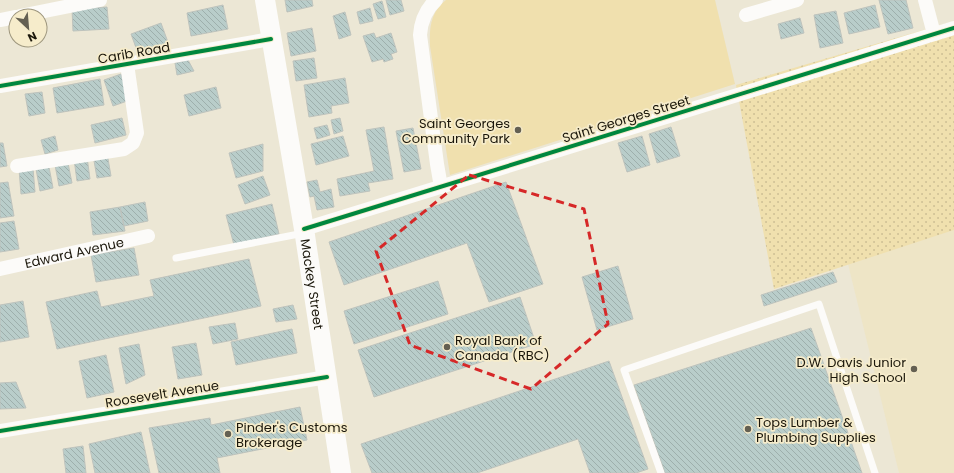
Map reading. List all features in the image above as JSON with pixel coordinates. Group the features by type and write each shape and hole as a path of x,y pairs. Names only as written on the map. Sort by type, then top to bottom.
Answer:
{"main road":[{"name":"Mackey Street","path":"265,0 304,231 341,473"}],"street":[{"path":"48,10 100,0"},
{"path":"436,0 431,4 421,22 420,35 441,187"},
{"path":"746,15 797,0"},
{"path":"925,0 934,34"},
{"name":"Saint Georges Street","path":"304,231 954,28"},
{"name":"Carib Road","path":"0,86 271,39"},
{"path":"17,166 124,149 133,143 137,133 126,64"},
{"name":"Edward Avenue","path":"0,269 148,236"},
{"name":"Roosevelt Avenue","path":"0,430 327,377"}],"lane":[{"path":"176,258 304,231"},
{"path":"661,473 624,370 819,304 875,473"}],"highlighted area":[{"path":"469,175 584,209 608,324 531,389 410,345 376,251"}],"shaded area":[{"name":"Saint Georges Community Park","path":"446,0 715,0 735,84 450,175 430,46 432,20 437,9"},
{"path":"954,21 954,230 774,289 736,85"},
{"name":"D.W. Davis Junior High School","path":"954,230 954,473 899,473 848,264"}],"building":[{"path":"285,0 312,0 313,6 287,12"},
{"path":"386,0 401,0 404,11 390,15"},
{"path":"879,0 906,0 913,28 888,34"},
{"path":"382,1 386,17 378,19 373,4"},
{"path":"223,5 228,29 191,36 187,13"},
{"path":"875,5 880,27 849,34 844,13"},
{"path":"107,7 109,29 73,31 72,9"},
{"path":"370,8 373,21 360,24 357,12"},
{"path":"836,11 843,43 820,48 814,15"},
{"path":"345,12 351,35 339,39 333,16"},
{"path":"800,18 804,33 781,39 778,24"},
{"path":"161,23 169,45 139,56 131,34"},
{"path":"312,28 316,51 291,56 287,33"},
{"path":"374,33 376,38 391,33 397,52 391,54 393,59 384,62 383,59 372,62 363,36"},
{"path":"314,58 317,78 296,81 293,61"},
{"path":"188,60 194,71 177,75 175,63"},
{"path":"121,74 130,100 113,106 104,80"},
{"path":"345,78 349,103 331,106 332,113 309,117 304,85"},
{"path":"100,79 104,105 57,113 53,88"},
{"path":"216,87 221,108 189,116 184,95"},
{"path":"42,92 45,113 29,116 25,94"},
{"path":"122,118 126,135 95,143 91,125"},
{"path":"340,118 343,131 334,134 331,120"},
{"path":"327,125 330,135 317,139 314,128"},
{"path":"384,127 393,179 368,183 370,191 340,196 337,179 374,171 366,130"},
{"path":"671,127 680,156 657,163 649,134"},
{"path":"413,128 421,169 404,172 396,131"},
{"path":"55,136 58,150 45,154 41,140"},
{"path":"343,136 349,156 316,165 311,144"},
{"path":"642,136 650,165 627,172 618,143"},
{"path":"0,143 3,143 7,166 0,167"},
{"path":"263,144 263,171 236,178 229,153"},
{"path":"107,153 111,176 97,178 93,155"},
{"path":"87,157 90,179 77,181 74,159"},
{"path":"68,163 72,183 59,186 55,165"},
{"path":"49,167 53,188 40,191 36,169"},
{"path":"33,168 35,192 21,194 19,169"},
{"path":"263,176 270,195 245,204 238,185"},
{"path":"317,180 320,192 331,189 334,207 317,210 314,196 310,197 307,182"},
{"path":"8,182 14,216 0,218 0,183"},
{"path":"506,182 543,284 489,302 467,243 344,285 329,242"},
{"path":"145,202 148,221 124,226 120,207"},
{"path":"272,204 279,234 234,245 226,215"},
{"path":"120,207 125,231 93,235 90,212"},
{"path":"14,221 19,249 0,252 0,223"},
{"path":"134,248 139,275 96,282 91,255"},
{"path":"249,259 261,306 57,349 46,302 97,291 101,307 154,296 150,280"},
{"path":"618,266 633,319 597,330 582,277"},
{"path":"833,272 837,282 764,306 761,295"},
{"path":"438,281 448,314 354,344 344,311"},
{"name":"Royal Bank of Canada (RBC)","path":"520,297 536,344 374,397 358,350"},
{"path":"23,301 29,337 0,342 0,305"},
{"path":"293,305 297,319 276,322 273,309"},
{"path":"235,323 238,339 213,344 209,327"},
{"name":"Tops Lumber & Plumbing Supplies","path":"811,328 862,473 665,473 634,385"},
{"path":"292,329 297,353 236,365 231,342"},
{"path":"196,343 202,375 178,379 172,347"},
{"path":"139,344 145,375 126,384 119,348"},
{"path":"106,355 114,392 87,398 79,361"},
{"path":"609,361 648,469 636,473 590,473 578,439 477,473 372,473 361,444"},
{"path":"16,382 26,408 0,409 0,383"},
{"name":"Pinder's Customs Brokerage","path":"300,407 307,440 217,458 220,473 159,473 149,428 210,418 211,425"},
{"path":"141,432 150,473 95,473 89,444"},
{"path":"83,446 86,473 66,473 63,449"}],"cycle path":[{"path":"304,229 954,28"},
{"path":"0,86 271,39"},
{"path":"0,431 327,377"}],"place":[{"name":"Saint Georges Community Park","path":"518,130"},
{"name":"Royal Bank of Canada (RBC)","path":"447,347"},
{"name":"D.W. Davis Junior High School","path":"914,369"},
{"name":"Tops Lumber & Plumbing Supplies","path":"748,429"},
{"name":"Pinder's Customs Brokerage","path":"228,434"}]}
